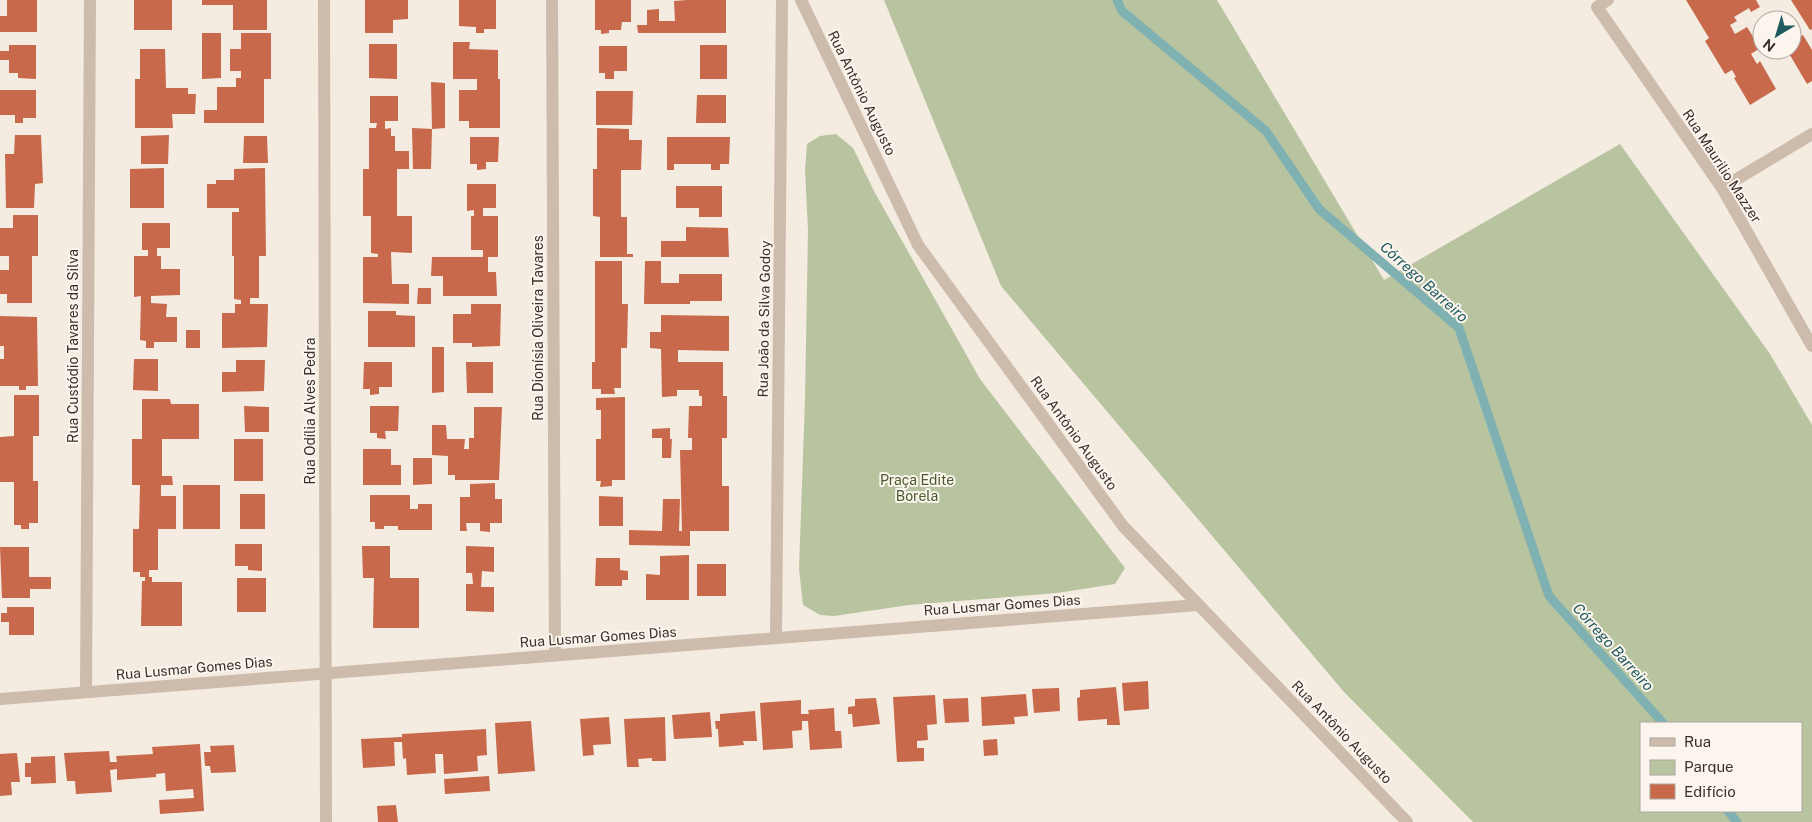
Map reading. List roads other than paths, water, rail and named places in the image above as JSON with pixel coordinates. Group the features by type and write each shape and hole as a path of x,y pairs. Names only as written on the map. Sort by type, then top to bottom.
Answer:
{"street":[{"name":"Rua Custódio Tavares da Silva","path":"86,692 90,0"},
{"name":"Rua Odília Alves Pedra","path":"324,0 326,822"},
{"name":"Rua Dionísia Oliveira Tavares","path":"552,0 555,655"},
{"name":"Rua João da Silva Godoy","path":"776,638 782,0"},
{"name":"Rua Antônio Augusto","path":"801,0 918,245 1123,526 1406,822"},
{"name":"Rua Maurilio Mazzer","path":"1608,0 1597,8 1722,188 1812,346"},
{"path":"1722,188 1812,134"},
{"name":"Rua Lusmar Gomes Dias","path":"0,699 1198,605"}],"waterway":[{"name":"Córrego Barreiro","path":"1117,0 1122,11 1266,131 1319,209 1459,328 1549,596 1662,722"},
{"name":"Córrego Barreiro","path":"1729,812 1737,822"}],"park label":[{"name":"Praça Edite Borela","path":"917,488"}]}
